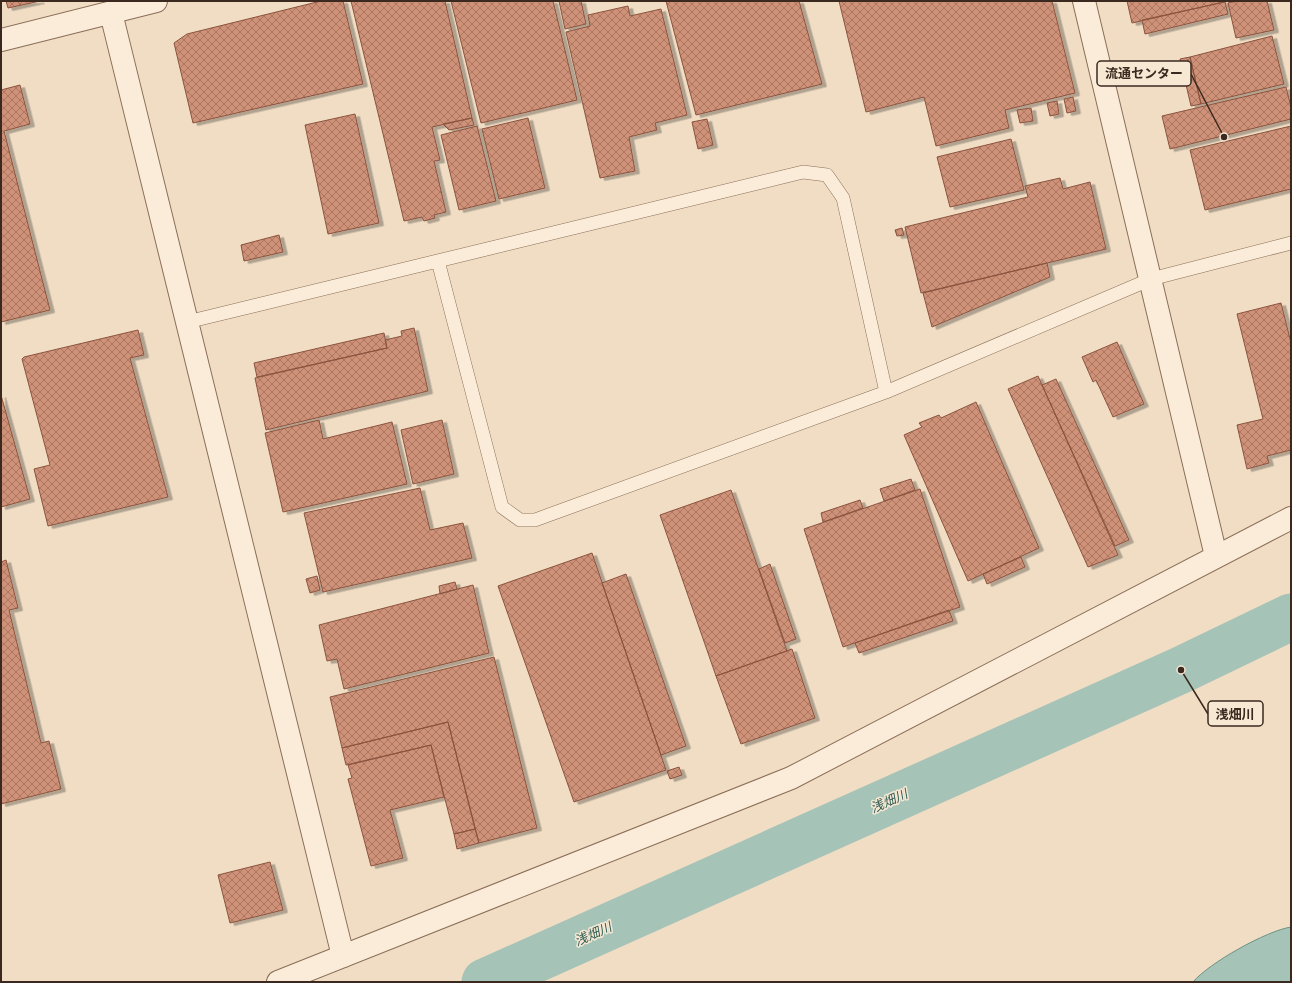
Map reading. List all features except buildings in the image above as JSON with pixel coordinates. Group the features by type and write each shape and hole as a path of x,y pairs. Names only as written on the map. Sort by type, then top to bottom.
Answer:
{"street":[{"path":"1,40 156,1"},
{"path":"1084,1 1216,556"},
{"path":"111,12 344,956"},
{"path":"278,982 791,778 1291,518"}],"lane":[{"path":"187,322 803,172 827,175 843,198 886,392"},
{"path":"438,261 502,507 520,520 535,520 886,392 1151,279 1291,242"}],"shaded area":[{"path":"1291,927 1291,982 1193,982 1201,974 1224,957 1253,941"}],"waterway":[{"name":"浅畑川","path":"485,982 1181,670 1291,617"}],"place":[{"name":"流通センター","path":"1224,137"},
{"name":"浅畑川","path":"1181,670"}]}
